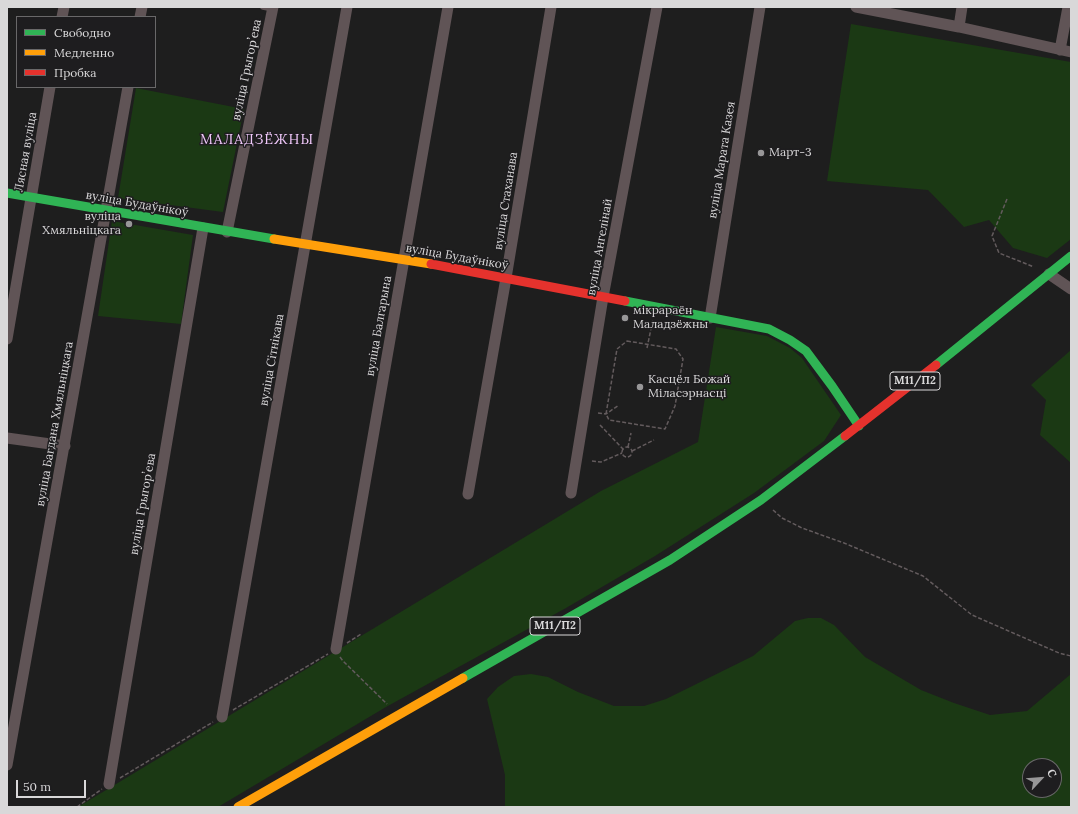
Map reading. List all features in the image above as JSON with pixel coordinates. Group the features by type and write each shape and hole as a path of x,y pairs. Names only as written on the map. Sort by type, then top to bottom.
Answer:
{"main road":[{"name":"вуліца Будаўнікоў","path":"7,193 227,232 404,259 770,329 806,351 828,380 859,426"},
{"name":"М11/П2","path":"238,807 670,560 761,500 859,426 966,342 1071,256"}],"street":[{"name":"вуліца Сітнікава","path":"222,717 347,7"},
{"name":"вуліца Балгарына","path":"336,649 448,7"},
{"name":"вуліца Стаханава","path":"468,494 551,7"},
{"name":"вуліца Ангелінай","path":"571,493 604,297 657,7"},
{"name":"вуліца Марата Казея","path":"710,318 760,7"},
{"path":"858,7 959,27 1066,51 1068,7"},
{"path":"959,27 962,7"},
{"name":"вуліца Грыгорʼева","path":"227,232 270,8"},
{"name":"Лясная вуліца","path":"7,339 50,88"},
{"name":"вуліца Багдана Хмяльніцкага","path":"7,765 128,88"},
{"name":"вуліца Грыгорʼева","path":"109,784 203,228"},
{"path":"1049,274 1071,289"},
{"path":"7,438 65,446"}],"path":[{"path":"1007,199 992,236 999,253 1049,274"},
{"path":"647,348 655,307"},
{"path":"627,341 648,345 676,349 682,360 675,406 665,430 609,420 606,414 617,349 627,341"},
{"path":"598,413 606,414 619,405"},
{"path":"600,425 623,449"},
{"path":"628,447 631,433"},
{"path":"622,453 626,457 629,457 631,456 632,451 654,440"},
{"path":"623,449 628,447"},
{"path":"628,447 632,451"},
{"path":"622,453 623,449"},
{"path":"592,461 601,462 622,453"},
{"path":"761,500 782,518 802,528 844,543 923,576 972,615 1059,653 1071,656"},
{"path":"336,649 343,661 386,702 395,717"}],"green space":[{"path":"851,24 1071,62 1071,239 1047,258 1013,248 989,220 964,227 928,190 827,181"},
{"path":"136,88 244,109 223,212 118,198"},
{"path":"112,221 193,235 181,324 98,316"},
{"path":"716,327 767,336 790,348 802,358 841,415 824,441 754,493 655,556 566,608 386,707 218,807 78,807 601,491 698,442"},
{"path":"1071,350 1071,463 1040,435 1046,400 1031,385"},
{"path":"808,618 821,618 834,625 865,657 921,690 990,715 1027,711 1071,674 1071,807 505,807 505,775 487,699 498,687 514,676 531,674 548,677 578,692 614,706 644,706 666,699 753,656 795,621"}],"traffic: fast":[{"path":"7,193 274,239"},
{"path":"936,365 1071,256"},
{"path":"625,301 769,329 790,340 806,351 859,426"},
{"path":"463,678 670,560 761,500 845,436"}],"traffic: slow":[{"path":"274,239 431,264"},
{"path":"238,807 463,678"}],"traffic: jam":[{"path":"431,264 625,301"},
{"path":"845,436 936,365"}],"place":[{"name":"Март-3","path":"761,153"},
{"name":"вуліца Хмяльніцкага","path":"129,224"},
{"name":"мікрараён Маладзёжны","path":"625,318"},
{"name":"Касцёл Божай Міласэрнасці","path":"640,387"}],"district":[{"name":"МАЛАДЗЁЖНЫ","path":"257,140"}]}
